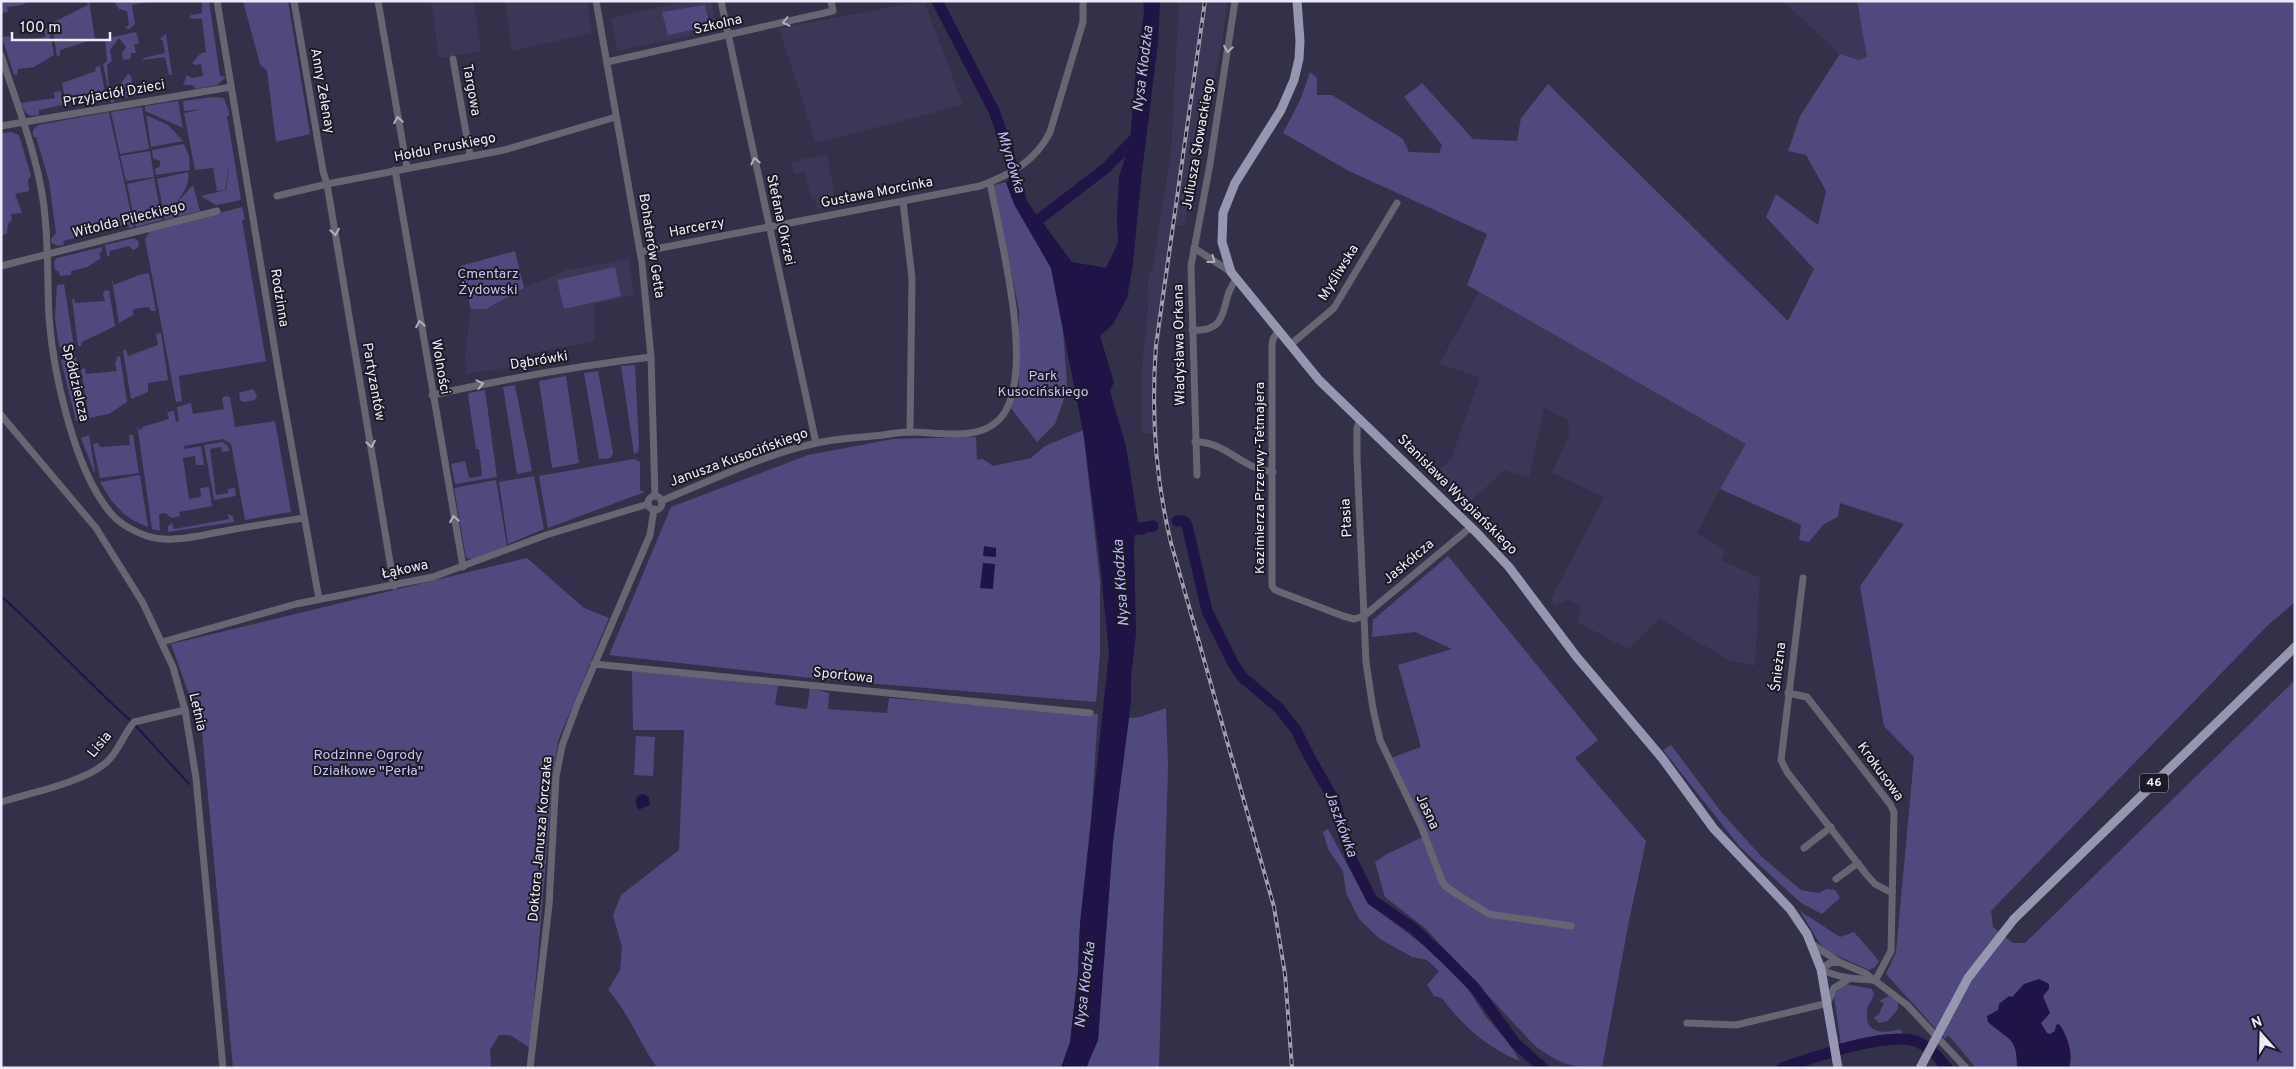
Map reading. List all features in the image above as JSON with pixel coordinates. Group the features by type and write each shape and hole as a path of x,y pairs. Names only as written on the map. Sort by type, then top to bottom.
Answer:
{"main road":[{"name":"Stanisława Wyspiańskiego","path":"1298,1 1300,41 1299,59 1294,80 1281,110 1235,182 1223,213 1222,242 1234,275 1319,380 1471,527 1509,567 1571,650 1662,758 1718,834 1781,898 1802,926 1812,944 1821,969 1838,1068"},
{"name":"46","path":"1920,1068 1968,978 2014,919 2295,647"}],"street":[{"name":"Rodzinna","path":"217,1 319,599"},
{"name":"Anny Zelenay","path":"294,1 323,171 327,184"},
{"path":"378,1 406,168"},
{"name":"Bohaterów Getta","path":"596,1 640,252 648,309 658,498"},
{"name":"Stefana Okrzei","path":"721,1 816,443"},
{"name":"Szkolna","path":"607,62 834,11 831,1"},
{"name":"Gustawa Morcinka","path":"759,229 903,202 990,182 1017,169 1035,155 1044,144 1050,132 1083,22 1083,1"},
{"name":"Juliusza Słowackiego","path":"1194,248 1210,164 1235,1"},
{"name":"Spółdzielcza","path":"1,55 37,167 43,199 48,254 49,316 56,371 80,455 93,484 109,512 128,527 148,536 171,539 304,518"},
{"name":"Targowa","path":"453,60 470,155"},
{"name":"Przyjaciół Dzieci","path":"1,126 231,87"},
{"name":"Hołdu Pruskiego","path":"277,196 395,170 504,150 616,117"},
{"name":"Wolności","path":"395,170 432,395 463,567"},
{"name":"Janusza Kusocińskiego","path":"658,498 768,458 816,443 910,432 971,434 984,431 1004,414 1015,387 1015,329 1013,301 990,182"},
{"name":"Partyzantów","path":"327,184 394,586"},
{"path":"903,202 912,278 910,432"},
{"name":"Myśliwska","path":"1290,345 1334,308 1396,203"},
{"name":"Witolda Pileckiego","path":"1,266 216,211"},
{"name":"Harcerzy","path":"640,252 759,229"},
{"path":"1192,330 1209,329 1220,320 1234,275 1194,248"},
{"name":"Władysława Orkana","path":"1194,248 1191,280 1197,475"},
{"name":"Kazimierza Przerwy-Tetmajera","path":"1278,331 1272,344 1272,586 1275,590 1343,616 1354,619 1364,616"},
{"name":"Dąbrówki","path":"432,395 505,379 651,357"},
{"name":"Letnia","path":"1,415 96,528 143,603 172,667 185,710 196,778 223,1068"},
{"name":"Ptasia","path":"1360,419 1357,428 1357,458 1364,616"},
{"path":"1195,442 1213,443 1251,467 1273,472"},
{"path":"650,498 658,498 660,507 651,507 650,498"},
{"name":"Łąkowa","path":"162,642 319,599 433,577 546,535 651,507"},
{"name":"Doktora Janusza Korczaka","path":"530,1068 549,905 556,778 562,746 594,664 650,535 651,507"},
{"name":"Jaskółcza","path":"1364,616 1471,527"},
{"name":"Śnieżna","path":"1803,578 1781,760 1787,772 1831,827"},
{"name":"Jasna","path":"1364,616 1366,662 1380,740 1421,826 1445,886 1489,914 1571,926"},
{"name":"Sportowa","path":"594,664 1090,713"},
{"name":"Krokusowa","path":"1788,693 1807,697 1892,808 1894,816 1891,951 1875,981"},
{"name":"Lisia","path":"1,802 71,781 103,765 134,722 185,710"},
{"path":"1804,848 1831,827 1875,884 1892,894"},
{"path":"1836,879 1858,863"},
{"path":"1812,944 1839,962 1865,973 1913,1011 1966,1068"},
{"path":"1839,962 1830,963 1821,969 1830,974 1849,979 1875,981"},
{"path":"1687,1023 1736,1026 1828,1002 1834,988 1849,979"}],"shaded area":[{"path":"431,1 474,1 481,51 439,58"},
{"path":"505,1 587,1 592,33 512,51"},
{"path":"687,1 711,1 717,30 617,51 611,18"},
{"path":"924,1 963,105 816,143 779,28"},
{"path":"1179,1 1227,1 1222,41 1209,106 1200,134 1184,226 1176,225 1158,355 1158,432 1142,434 1142,370 1149,298 1147,297 1149,272 1152,272 1171,152"},
{"path":"1783,1 1857,1 1868,57 1859,60 1840,54"},
{"path":"827,154 836,205 817,209 815,198 811,198 805,172 794,174 791,162"},
{"path":"629,259 634,295 594,304 594,341 523,355 525,365 466,374 465,355 471,309 486,309 524,288 567,270"},
{"path":"1479,292 1747,444 1697,533 1726,550 1721,560 1760,578 1755,666 1728,660 1660,619 1628,649 1577,622 1581,606 1567,600 1555,606 1551,599 1604,497 1552,473 1569,435 1568,420 1544,408 1529,477 1504,470 1467,505 1435,474 1451,459 1480,377 1439,364"}],"green space":[{"path":"1,1 29,1 22,5 7,7 8,12 1,13"},
{"path":"87,1 89,1 95,39 60,50 60,55 57,57 52,23 88,5"},
{"path":"154,1 132,5 135,24 129,29 125,28 129,25 127,11 119,9 114,2"},
{"path":"202,1 209,1 220,76 225,76 225,78 217,85 196,89 192,85 183,85 187,75 192,78 203,76 201,64 196,65 192,63 200,54 206,52 202,19 189,18 191,15 202,13"},
{"path":"243,1 288,1 310,134 276,142 267,71 260,64"},
{"path":"1857,1 2295,1 2295,602 2268,625 1991,911 1993,927 2013,943 2025,943 2295,680 2295,1068 1976,1068 1950,1037 1948,1035 1945,1039 1886,974 1896,952 1914,757 1884,726 1860,586 1904,524 1840,503 1838,517 1824,524 1809,542 1799,540 1801,525 1720,489 1746,444 1467,285 1487,234 1349,171 1283,133 1301,98 1310,72 1317,78 1317,95 1332,95 1403,139 1409,152 1439,153 1442,145 1404,97 1422,83 1473,139 1517,141 1521,118 1548,84 1788,321 1814,269 1766,217 1776,194 1818,225 1826,191 1806,155 1788,151 1800,116 1840,54 1859,60 1867,57"},
{"path":"705,5 710,26 668,35 662,12"},
{"path":"44,29 49,29 54,55 34,67 18,69 17,75 14,75 2,37 9,36 11,41 42,38 46,36"},
{"path":"135,32 139,44 134,44 136,53 131,53 130,59 123,60 122,53 126,47 119,38 110,50 112,61 107,65 109,89 113,92 114,102 111,103 103,64 107,61 105,39"},
{"path":"166,34 172,75 169,75 165,57 142,60 165,53 163,41 160,39"},
{"path":"100,66 106,97 66,104 62,83 96,71 95,67"},
{"path":"128,74 131,76 134,96 124,98 123,94 119,94 123,86 121,83"},
{"path":"61,91 62,105 39,110 39,115 31,116 26,113 20,103 55,98 54,92"},
{"path":"213,97 224,98 230,115 227,116 241,200 216,205 201,196 226,190 230,160 225,190 217,191 213,168 195,170 184,113 202,109 184,111 183,101"},
{"path":"178,101 183,128 145,111 145,106"},
{"path":"142,107 149,149 120,154 111,112"},
{"path":"109,112 134,227 129,228 128,224 63,241 64,245 57,246 51,242 56,233 49,181 36,137 33,137 33,130 38,125"},
{"path":"146,115 168,125 183,141 151,147"},
{"path":"11,132 19,135 31,176 28,180 29,191 15,194 22,213 11,214 12,220 8,224 7,233 1,239 1,133"},
{"path":"184,144 189,156 190,170 156,175 155,169 160,166 160,161 153,158 152,150"},
{"path":"150,151 154,177 126,181 120,156"},
{"path":"188,172 189,177 182,195 164,214 157,179"},
{"path":"154,178 162,220 136,227 127,184"},
{"name":"Park Kusocińskiego","path":"1006,182 1014,204 1051,268 1063,330 1067,385 1064,399 1055,424 1037,442 1011,408 1019,387 1019,311 994,185"},
{"path":"193,185 200,211 164,220 164,217"},
{"path":"242,207 245,219 242,220 266,361 179,376 182,401 176,402 145,239 150,231"},
{"path":"134,238 139,242 138,248 133,250 129,246 110,251 109,256 107,256 105,245"},
{"path":"102,247 102,252 99,253 101,258 87,267 71,271 71,275 60,276 59,272 55,270 54,262 57,258"},
{"name":"Cmentarz Żydowski","path":"515,251 524,288 486,309 471,309 460,266"},
{"path":"615,267 621,296 564,309 557,280"},
{"path":"149,273 156,311 151,311 149,307 133,309 133,315 119,323 112,280 114,285"},
{"path":"64,284 74,347 63,349 59,346 55,318 57,285"},
{"path":"109,290 115,326 82,342 81,346 78,346 72,299 74,299 75,303 105,301 104,291"},
{"path":"161,333 168,380 148,383 148,392 131,399 123,350 126,350 128,356 158,345 156,334"},
{"path":"120,356 127,402 109,414 89,418 81,369 85,368 86,374 117,371 115,365 117,357"},
{"path":"76,357 87,420 76,421 61,360"},
{"path":"635,365 639,447 638,452 634,454 621,366"},
{"path":"598,371 613,452 611,458 599,459 584,373"},
{"path":"566,376 579,463 552,468 539,381"},
{"path":"515,385 532,471 517,474 503,387"},
{"path":"253,389 257,395 255,400 243,402 240,400 239,393"},
{"path":"485,390 497,477 455,484 451,464 465,461 469,478 482,476 479,449 476,449 468,395 469,393"},
{"path":"230,397 235,427 275,421 291,512 245,520 231,444 223,439 184,446 185,449 201,446 204,465 196,465 195,456 183,458 189,499 201,497 200,488 209,487 212,506 179,512 180,516 172,518 165,513 159,514 160,531 152,529 137,424 139,430 142,429 142,427 169,419 167,412 174,411 176,422 179,421 177,407 191,403 193,414 224,409 222,398"},
{"path":"1083,430 1100,581 1100,655 1096,702 829,680 609,655 671,507 808,455 893,439 976,437 977,460 983,459 993,466 1031,458 1045,446"},
{"path":"89,435 95,472 81,438"},
{"path":"129,435 133,435 139,473 100,478 93,444 98,443 100,447 130,445"},
{"path":"222,442 228,446 229,451 222,452 221,447 210,449 216,495 228,493 228,489 234,488 234,485 236,496 214,500 204,445"},
{"path":"634,459 640,462 640,490 645,492 548,528 539,476"},
{"path":"140,475 148,527 125,515 110,498 100,482"},
{"path":"534,476 544,529 508,544 499,482"},
{"path":"496,480 507,546 473,559 466,558 454,488"},
{"path":"228,514 233,516 234,522 168,532 168,526 172,523 174,529 229,519"},
{"path":"1448,556 1598,740 1575,758 1646,841 1602,1068 1566,1064 1535,1046 1425,928 1385,897 1375,862 1387,854 1427,835 1391,758 1421,747 1398,665 1452,649 1415,632 1372,637 1373,620"},
{"name":"Rodzinne Ogrody Działkowe \"Perła\"","path":"527,558 584,608 609,618 558,741 553,777 530,1048 510,1035 499,1035 490,1050 491,1068 233,1068 202,731 171,644"},
{"path":"632,671 778,684 775,705 807,709 810,688 829,693 828,709 887,713 889,698 1098,714 1091,821 1080,924 1078,973 1070,1042 1061,1068 657,1068 622,1008 608,990 620,970 622,947 613,915 621,895 679,850 684,730 633,730"},
{"path":"1166,708 1168,767 1159,1068 1086,1068 1098,1040 1113,841 1129,718 1140,717"},
{"path":"636,736 655,737 653,776 634,775"},
{"path":"1671,745 1722,813 1762,857 1801,890 1819,893 1827,889 1835,890 1840,898 1822,914 1801,903 1740,847 1663,750"},
{"path":"1328,829 1362,892 1373,907 1434,953 1468,989 1486,1017 1509,1043 1520,1061 1497,1050 1476,1035 1458,1018 1442,998 1434,996 1427,985 1439,971 1427,960 1412,957 1380,939 1359,919 1346,893 1343,871 1328,849 1323,832"},
{"path":"1800,911 1840,937 1854,932 1879,961 1875,967 1869,970 1829,952 1820,944"},
{"path":"1845,984 1872,989 1874,994 1867,1008 1870,1026 1884,1032 1900,1029 1903,1034 1889,1034 1841,1044 1834,996 1838,989"},
{"path":"1889,996 1898,1002 1898,1009 1888,1021 1879,1023 1874,1018 1879,1014 1884,1003 1879,1001"}],"water":[{"path":"1143,1 1160,1 1158,43 1133,264 1127,298 1113,324 1100,336 1114,382 1110,391 1126,446 1138,522 1144,526 1145,535 1135,534 1136,633 1131,678 1131,702 1113,841 1098,1040 1086,1068 1061,1068 1070,1042 1078,973 1080,924 1109,653 1099,553 1084,437 1051,268 1014,204 1006,182 1019,176 1028,203 1072,262 1106,268 1118,243 1119,177 1130,141 1135,80 1144,11"},
{"path":"984,546 996,548 996,557 983,556"},
{"path":"983,563 995,564 993,589 980,588"},
{"path":"643,794 649,797 650,805 638,810 637,796"},
{"path":"2039,979 2049,984 2049,989 2043,996 2050,1013 2041,1023 2047,1033 2050,1034 2055,1031 2056,1025 2059,1024 2062,1028 2070,1051 2069,1068 2017,1068 2017,1058 2013,1044 1988,1022 1987,1016 1998,1010 1999,1004 2009,996 2012,997 2024,984"}],"waterway":[{"name":"Młynówka","path":"937,1 994,111 1008,150 1017,192"},
{"name":"Nysa Kłodzka","path":"1033,224 1106,168 1136,137"},
{"name":"Jaszkówka","path":"1177,521 1184,521 1187,525 1207,611 1233,663 1242,677 1279,708 1296,730 1334,800 1351,858 1372,900 1413,928 1446,959 1475,988 1515,1043 1543,1068"},
{"name":"Jaszkówka","path":"1130,530 1153,526"},
{"path":"1,596 131,721"},
{"path":"135,725 189,784"},
{"name":"Jaszkówka","path":"1782,1068 1870,1042 1905,1039 1918,1042 1927,1047 1947,1068"}],"railway":[{"path":"1205,1 1156,345 1154,395 1156,445 1161,494 1171,543 1274,907 1285,974 1292,1068"}]}
